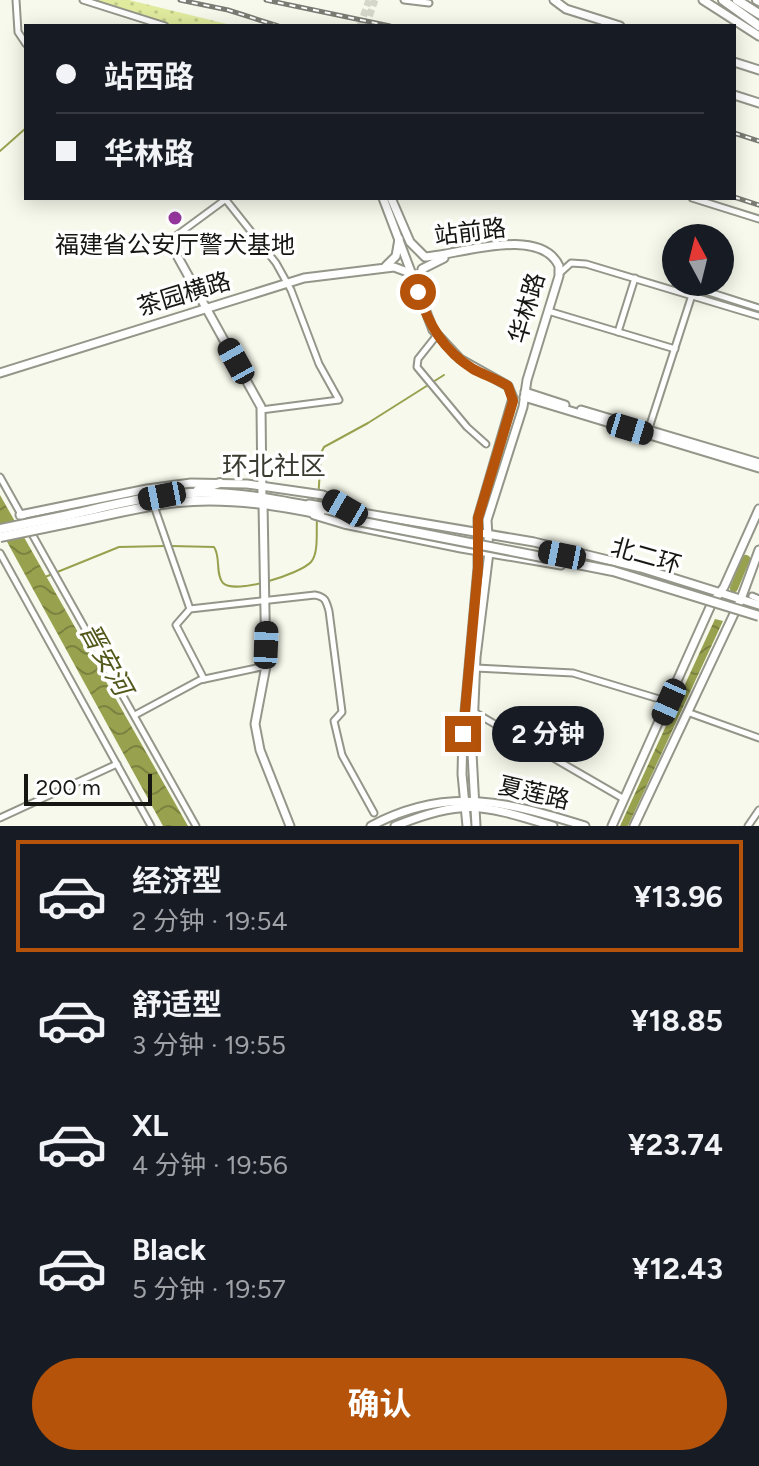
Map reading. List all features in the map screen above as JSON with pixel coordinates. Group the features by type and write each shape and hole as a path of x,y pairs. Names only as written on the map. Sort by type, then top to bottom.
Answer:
{"highway":[{"path":"723,0 759,26"},
{"path":"737,0 759,14"},
{"path":"190,493 220,483"},
{"name":"北二环","path":"0,537 66,520 100,504 190,493 315,507 354,518 614,566 759,616"},
{"name":"北二环","path":"0,529 154,506 215,500 262,501"}],"main road":[{"path":"554,0 566,9 614,24"},
{"path":"703,0 731,24"},
{"path":"736,28 759,34"},
{"path":"736,63 759,70"},
{"path":"736,96 759,103"},
{"path":"387,200 418,292 437,335 460,359 508,386 512,396 513,404 478,518 463,734 469,803 467,826"},
{"name":"站前路","path":"388,200 402,221 410,242 425,257 511,245 542,251"},
{"path":"384,267 396,256 399,234"},
{"path":"169,241 261,410 266,666 255,724 260,750 290,826"},
{"path":"418,292 422,269 457,251"},
{"name":"华林路","path":"469,803 476,668 489,552 487,520 559,276 556,261 542,251"},
{"path":"384,267 399,267 413,275"},
{"name":"茶园横路","path":"0,373 288,283 384,267"},
{"path":"524,395 759,466"},
{"path":"20,515 100,504 176,484 220,483 263,487 315,507 478,551 616,576 733,612 759,616"},
{"path":"315,507 345,508 479,531 608,559 759,602"},
{"path":"612,826 711,605 720,593 759,509"},
{"path":"634,826 741,599 759,550"},
{"path":"371,826 418,806 469,803"},
{"path":"395,826 435,811 469,803"},
{"path":"469,803 476,826"},
{"name":"夏莲路","path":"469,803 553,826"},
{"name":"夏莲路","path":"469,803 512,805 585,826"}],"street":[{"path":"16,0 18,32 24,41"},
{"path":"83,0 144,23"},
{"path":"404,0 429,3"},
{"path":"169,241 225,200"},
{"path":"227,200 271,255 288,283 309,341 339,400 261,410"},
{"path":"698,200 759,219"},
{"path":"559,276 566,266 577,263 662,283"},
{"path":"618,332 635,278"},
{"path":"648,431 675,349 688,296"},
{"path":"708,296 759,316"},
{"path":"715,296 759,308"},
{"path":"547,311 675,349"},
{"path":"437,335 417,361 417,367 470,430 486,444"},
{"path":"0,477 196,826"},
{"path":"154,506 190,609"},
{"path":"0,553 151,826"},
{"path":"204,679 176,625 190,609 315,595 326,600 342,712 334,721 338,747 374,813"},
{"path":"752,596 759,602"},
{"path":"135,715 204,679 266,666"},
{"path":"476,668 573,673 669,702"},
{"path":"686,711 759,738"},
{"path":"473,712 624,799"},
{"path":"0,818 117,764"},
{"path":"748,826 759,810"}],"shaded area":[{"path":"91,0 129,0 227,24 168,24"}],"water":[{"path":"0,495 188,826 163,826 0,529"},
{"path":"715,619 723,621 628,826 620,826"}],"waterway":[{"path":"0,151 24,130"},
{"path":"318,501 324,447 444,375"},
{"path":"171,546 214,547 223,583 230,586 253,585 294,572 311,562 316,548 317,519"},
{"path":"45,577 119,547 165,546"},
{"path":"734,588 746,559"}],"tunnel":[{"path":"361,24 369,0"},
{"path":"367,24 375,0"}],"railway":[{"path":"180,0 228,10 272,24"},
{"path":"266,0 380,24"},
{"path":"736,134 759,141"},
{"path":"736,198 759,205"}],"place":[{"name":"福建省公安厅警犬基地","path":"175,218"}],"district":[{"name":"环北社区","path":"274,466"}],"route":[{"path":"418,292 433,330 442,343 469,366 508,386 513,401 478,518 478,568 463,734"}],"water label":[{"name":"晋安河","path":"106,659"}]}
